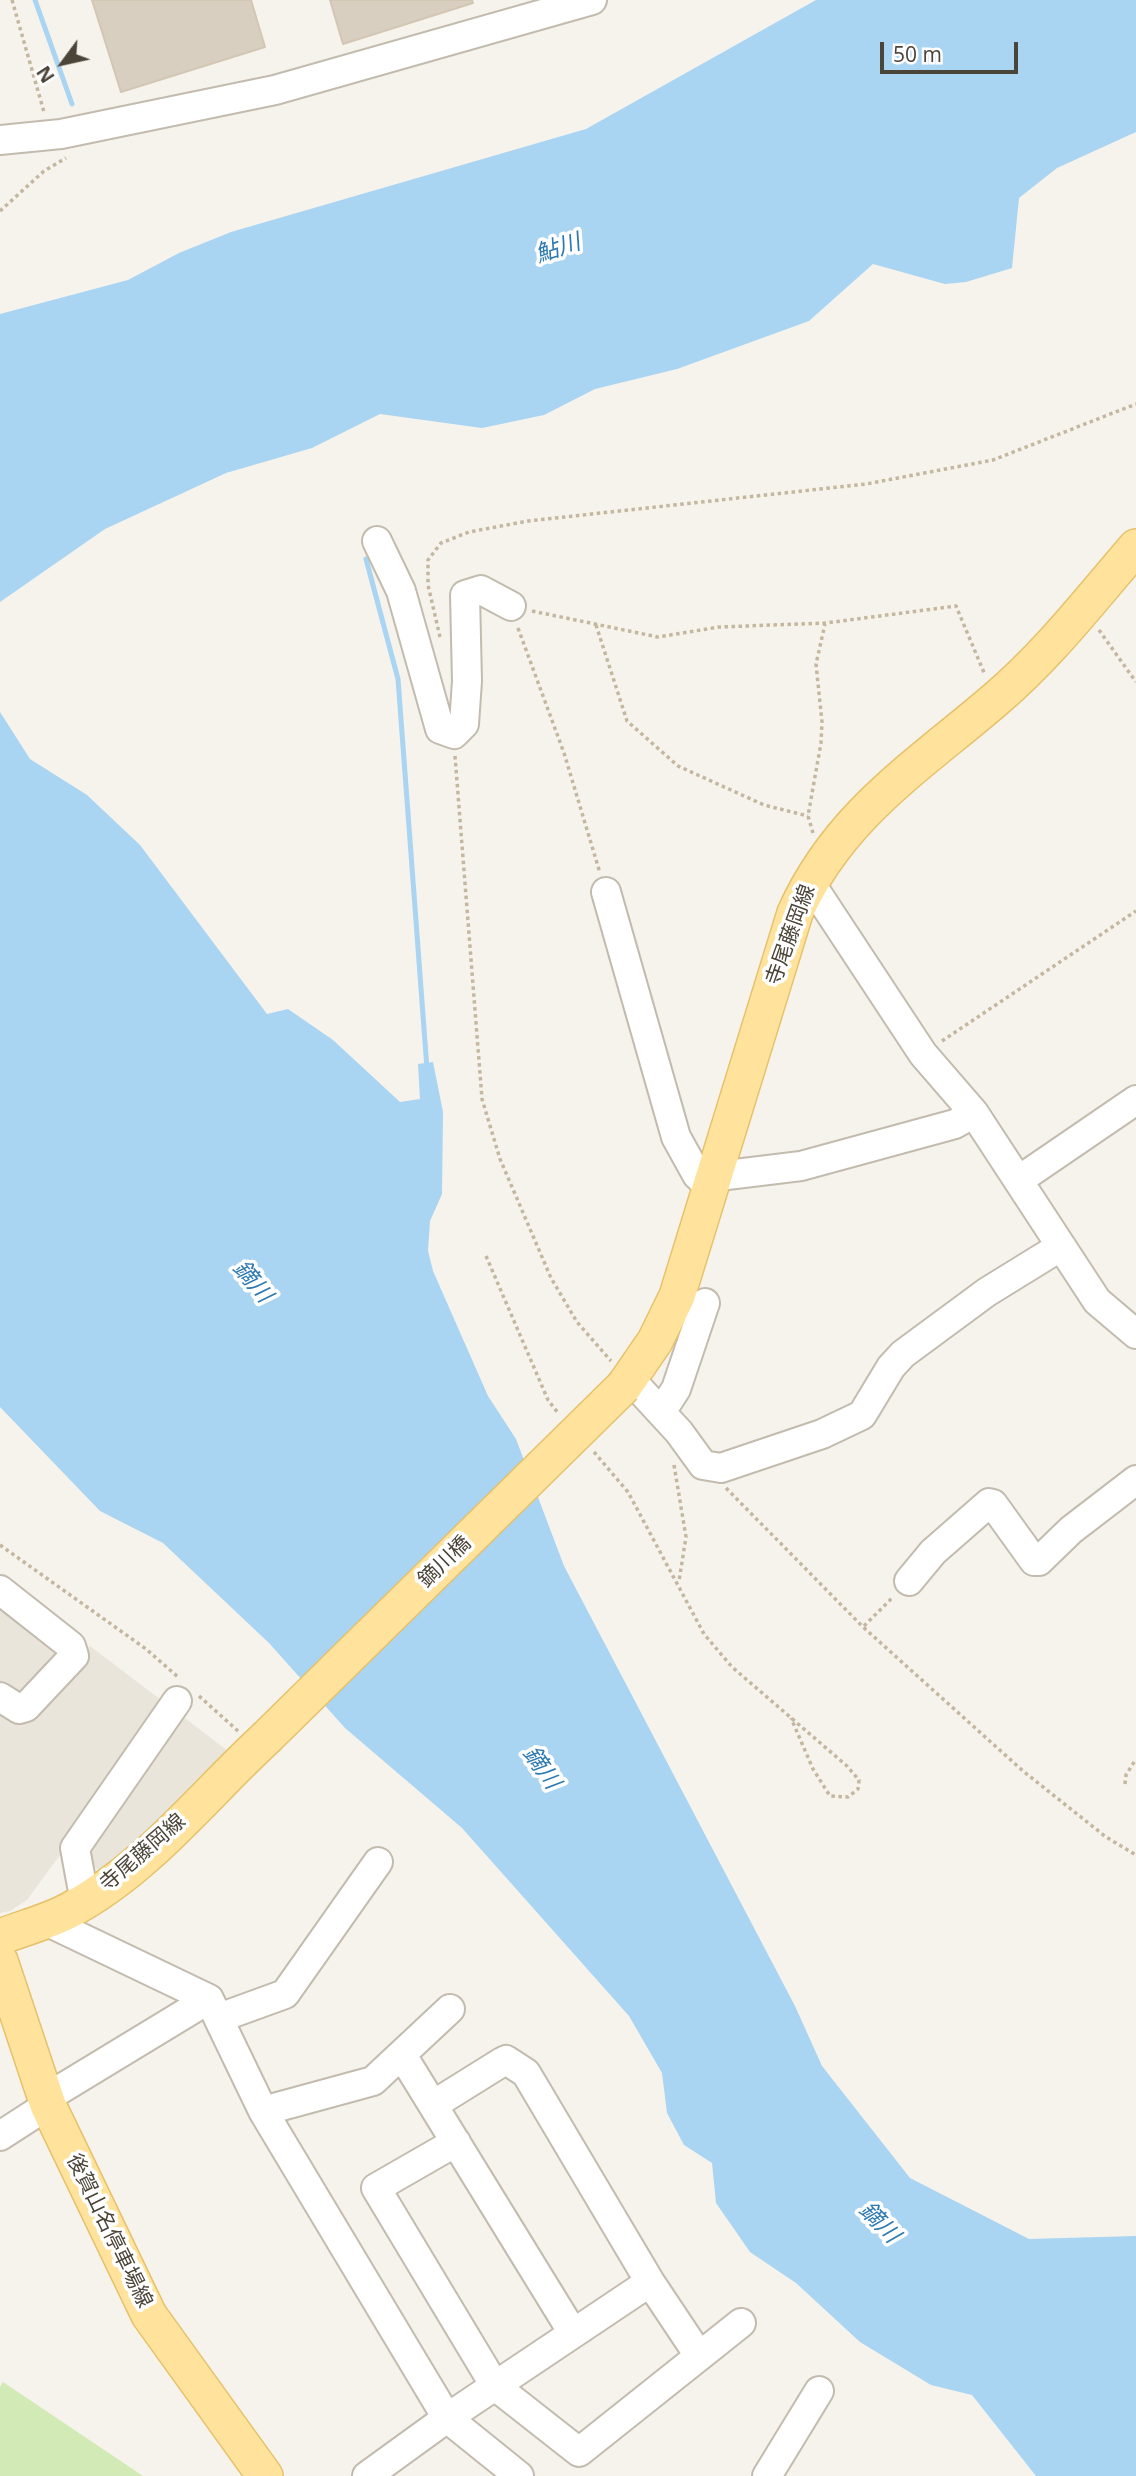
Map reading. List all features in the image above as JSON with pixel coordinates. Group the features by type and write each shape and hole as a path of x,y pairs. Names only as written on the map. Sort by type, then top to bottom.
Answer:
{"main road":[{"name":"寺尾藤岡線","path":"627,1383 667,1319 677,1296 795,913 818,868 866,808 996,700 1130,566"},
{"name":"鏑川橋","path":"261,1742 627,1383"},
{"name":"寺尾藤岡線","path":"0,1937 68,1912 90,1898 142,1859 261,1742"},
{"name":"後賀山名停車場線","path":"0,1961 47,2101 149,2315 265,2476"}],"street":[{"path":"0,140 66,144 275,90 592,0"},
{"path":"377,541 401,591 440,729 454,734 464,724 467,691 465,595 481,590 510,606"},
{"path":"818,868 923,1054 974,1113 1097,1301 1136,1335"},
{"path":"606,892 676,1137 697,1175 713,1179 801,1166 955,1124 974,1113"},
{"path":"1019,1180 1136,1100"},
{"path":"627,1383 661,1412 703,1465 721,1468 822,1434 862,1415 891,1367 903,1354 987,1292 1060,1247"},
{"path":"661,1412 676,1390 705,1303"},
{"path":"909,1581 933,1552 989,1503 993,1504 1034,1561 1039,1561 1071,1530 1136,1480"},
{"path":"0,1590 71,1646 74,1656 26,1707 19,1709 0,1697"},
{"path":"90,1898 82,1886 75,1848 186,1693"},
{"path":"0,2136 47,2101 214,2009 285,1994 378,1862"},
{"path":"44,1920 214,2009 263,2111 447,2418 519,2476"},
{"path":"263,2111 373,2081 450,2009"},
{"path":"402,2055 573,2333"},
{"path":"433,2105 506,2060 526,2073 650,2282 698,2354"},
{"path":"456,2142 376,2188 495,2386 579,2452 698,2354 741,2323"},
{"path":"367,2476 447,2418 650,2282"},
{"path":"767,2476 819,2391"}],"path":[{"path":"0,211 44,171 66,144 44,112 12,0"},
{"path":"440,639 428,585 428,560 441,543 469,532 528,521 866,484 993,460 1136,404"},
{"path":"510,606 658,637 719,627 825,623 956,607 996,700"},
{"path":"510,606 564,754 606,892"},
{"path":"1084,610 1136,682"},
{"path":"818,868 808,816 821,743 816,664 825,623"},
{"path":"596,625 627,721 678,766 764,805 808,816"},
{"path":"454,734 482,1099 500,1159 551,1278 577,1322 627,1383"},
{"path":"923,1054 1136,911"},
{"path":"486,1256 548,1400 563,1419"},
{"path":"588,1446 622,1483 679,1584 690,1613 711,1642 732,1667 847,1766 859,1780 858,1789 848,1797 830,1796 813,1769 790,1718"},
{"path":"674,1457 686,1537 679,1584"},
{"path":"730,1492 863,1627 1023,1771 1106,1837 1136,1855"},
{"path":"0,1545 146,1649 186,1693 261,1742"},
{"path":"863,1627 886,1604"},
{"path":"1125,1784 1126,1775 1136,1759"}],"shaded area":[{"path":"0,1597 79,1657 90,1646 232,1754 113,1865 99,1871 68,1844 27,1900 10,1911 0,1913"}],"green space":[{"path":"3,2382 143,2476 0,2476 0,2387"}],"water":[{"name":"鮎川","path":"816,0 1136,0 1136,132 1057,168 1019,198 1012,268 966,282 945,284 873,264 809,321 677,369 595,389 544,415 482,428 380,414 312,448 226,473 105,529 0,602 0,314 128,280 179,253 231,232 586,129"},
{"name":"鏑川","path":"0,712 30,759 87,795 140,845 267,1014 288,1009 333,1040 400,1102 420,1099 418,1064 433,1062 443,1112 442,1194 430,1221 428,1251 433,1271 488,1396 516,1439 564,1566 795,2006 822,2066 910,2178 1029,2239 1136,2236 1136,2476 1036,2476 972,2395 931,2385 860,2342 796,2283 750,2252 716,2203 712,2163 684,2145 667,2113 662,2073 629,2016 462,1828 345,1728 269,1643 163,1543 100,1511 0,1407"}],"building":[{"path":"92,0 251,0 265,47 121,92"},
{"path":"330,0 472,0 473,3 343,44"}],"waterway":[{"path":"35,0 72,104"},
{"path":"366,559 398,679 427,1069"}]}
